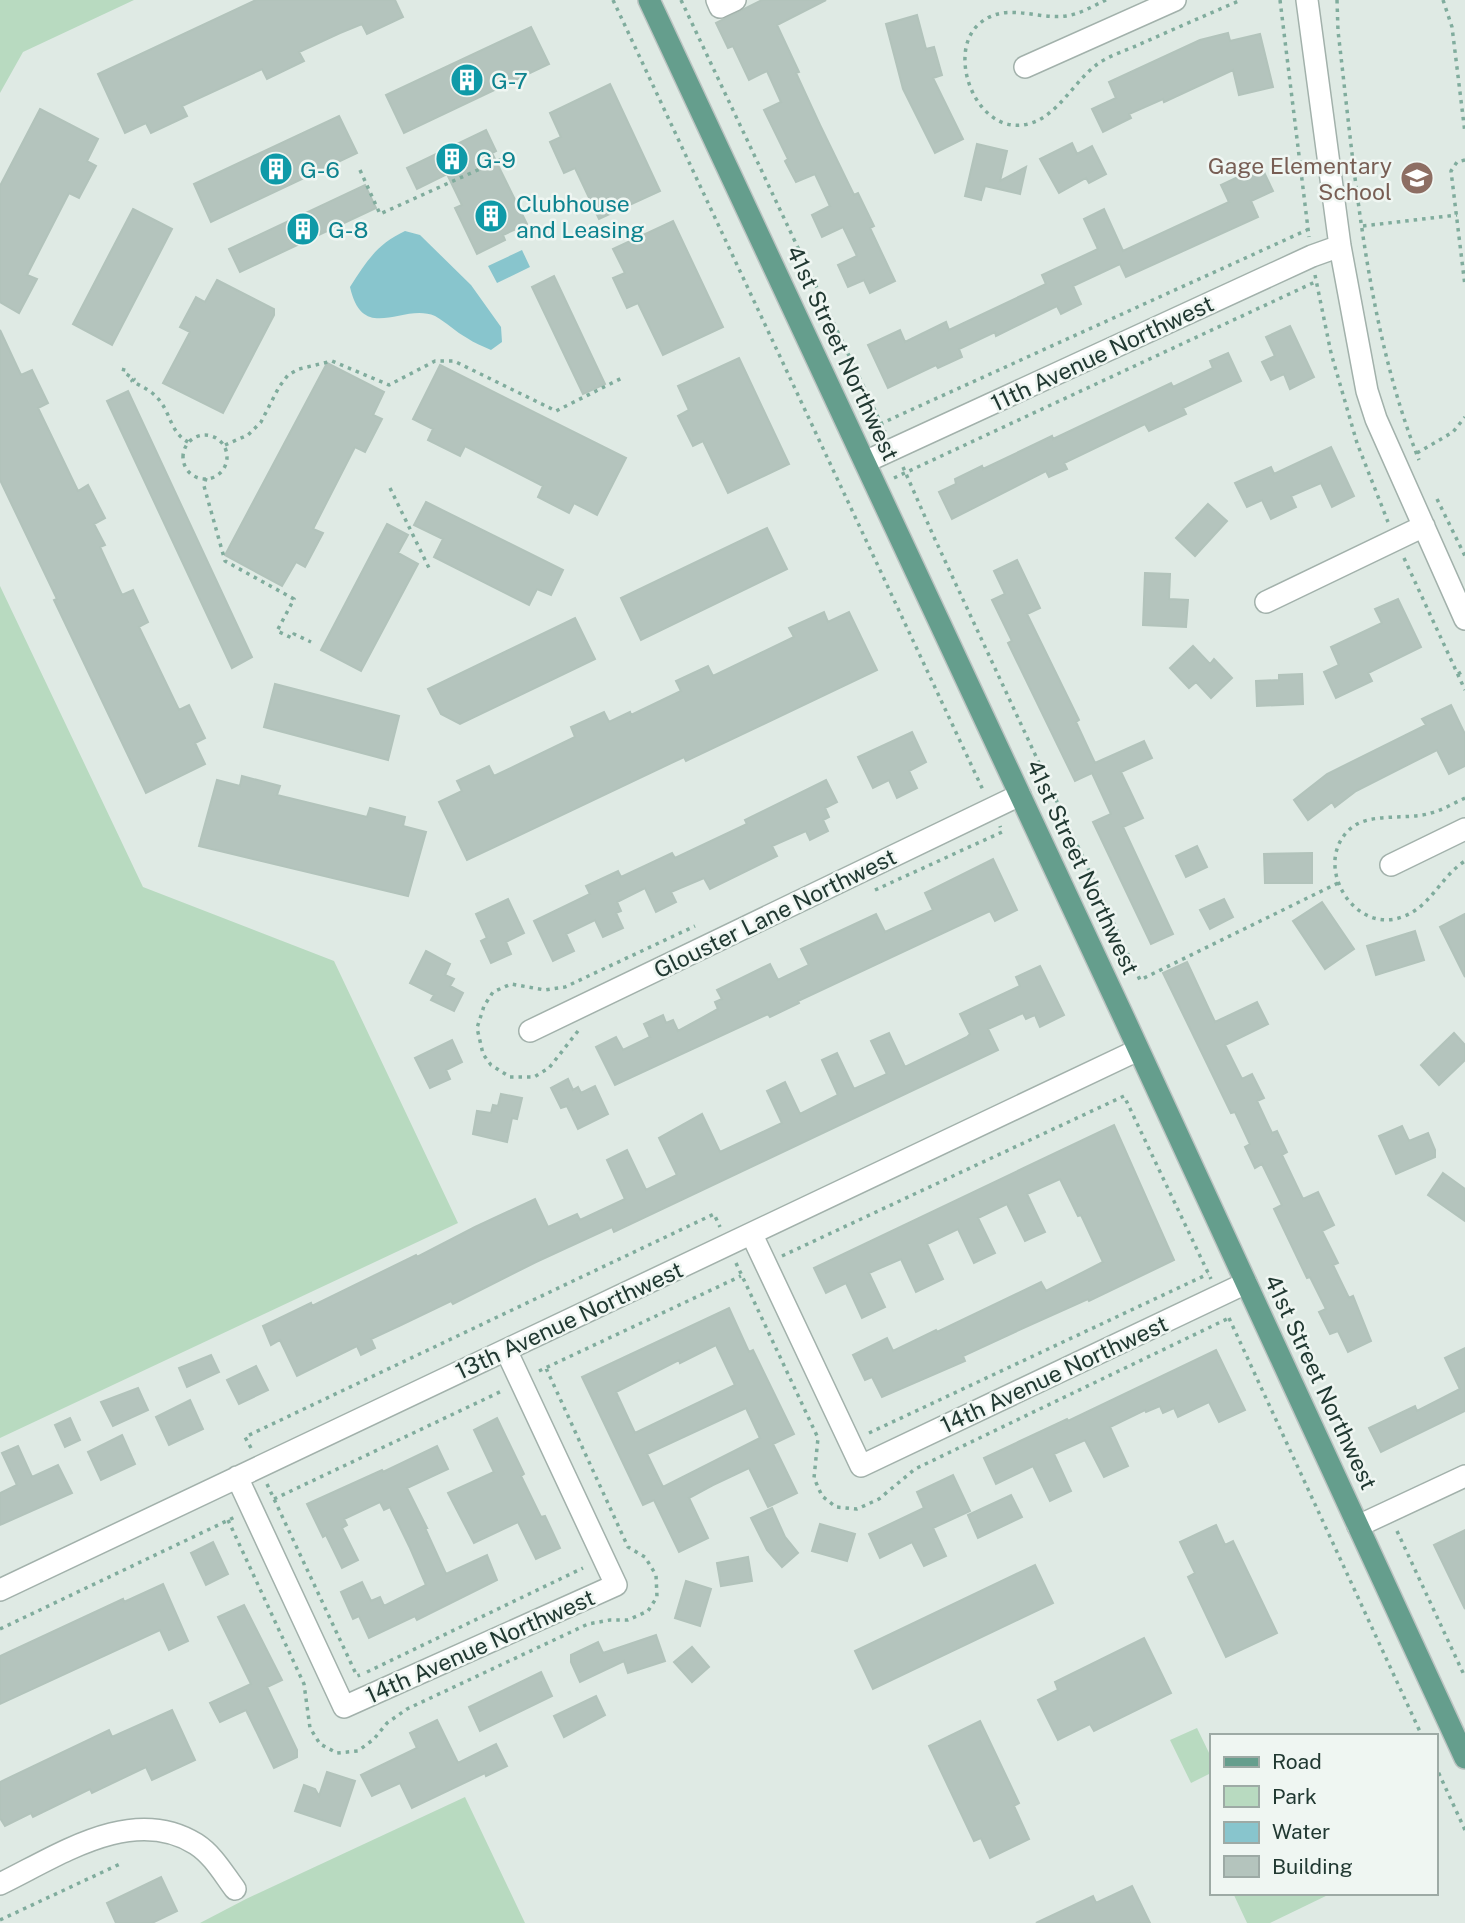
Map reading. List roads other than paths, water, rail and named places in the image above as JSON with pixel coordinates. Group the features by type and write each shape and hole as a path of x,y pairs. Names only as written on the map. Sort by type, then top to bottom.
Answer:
{"main road":[{"name":"41st Street Northwest","path":"649,0 1465,1758"}],"street":[{"path":"717,0 720,7 735,0"},
{"path":"1025,67 1175,0"},
{"path":"1307,0 1340,246 1367,391 1376,419 1465,619"},
{"name":"11th Avenue Northwest","path":"865,462 1312,256 1340,246"},
{"path":"1266,602 1424,526"},
{"name":"Glouster Lane Northwest","path":"530,1031 1020,795"},
{"path":"1391,865 1465,829"},
{"name":"13th Avenue Northwest","path":"0,1590 1138,1050"},
{"name":"14th Avenue Northwest","path":"752,1235 861,1466 1246,1283"},
{"name":"14th Avenue Northwest","path":"237,1477 344,1707 615,1585 506,1350"},
{"path":"1358,1526 1465,1476"},
{"path":"0,1884 90,1840 149,1828 171,1832 197,1845 212,1859 235,1889"}],"water":[{"path":"405,231 420,235 471,285 501,327 502,342 491,350 470,340 435,316 423,313 385,318 364,314 356,304 350,287 380,248"},
{"path":"522,250 530,267 497,283 488,266"}],"place":[{"name":"G-7","path":"467,80"},
{"name":"G-9","path":"452,159"},
{"name":"G-6","path":"276,169"},
{"name":"Gage Elementary School","path":"1417,178"},
{"name":"Clubhouse and Leasing","path":"491,216"},
{"name":"G-8","path":"303,229"}]}
